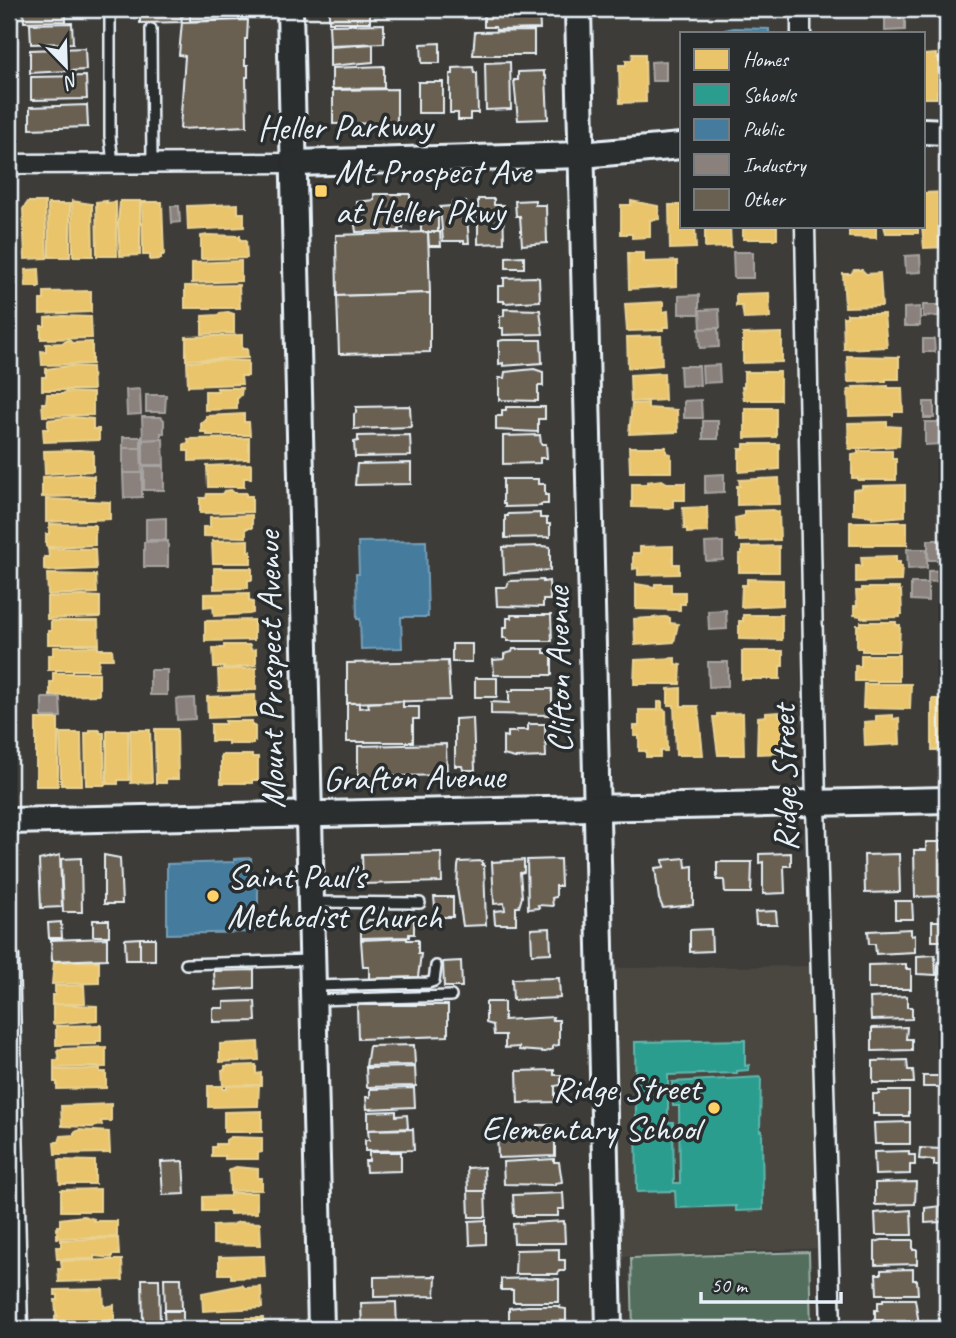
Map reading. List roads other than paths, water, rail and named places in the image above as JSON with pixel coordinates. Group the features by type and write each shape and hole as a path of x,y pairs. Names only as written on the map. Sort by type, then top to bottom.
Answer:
{"street":[{"name":"Mount Prospect Avenue","path":"290,9 321,1329"},
{"name":"Clifton Avenue","path":"578,9 609,1329"},
{"path":"801,9 801,32"},
{"path":"925,131 947,132"},
{"name":"Heller Parkway","path":"9,164 294,163 582,155 680,146"},
{"name":"Ridge Street","path":"805,228 816,805 831,1329"},
{"name":"Grafton Avenue","path":"9,821 947,800"},
{"path":"9,957 18,1329"}],"lane":[{"path":"110,9 110,135 113,164"},
{"path":"151,29 152,163"},
{"path":"310,902 420,903"},
{"path":"186,964 312,960"},
{"path":"313,993 428,983 434,981 436,966"},
{"path":"313,993 451,996"}],"place":[{"name":"Mt Prospect Ave at Heller Pkwy","path":"321,191"},
{"name":"Saint Paul's Methodist Church","path":"213,896"},
{"name":"Ridge Street Elementary School","path":"714,1108"}]}
